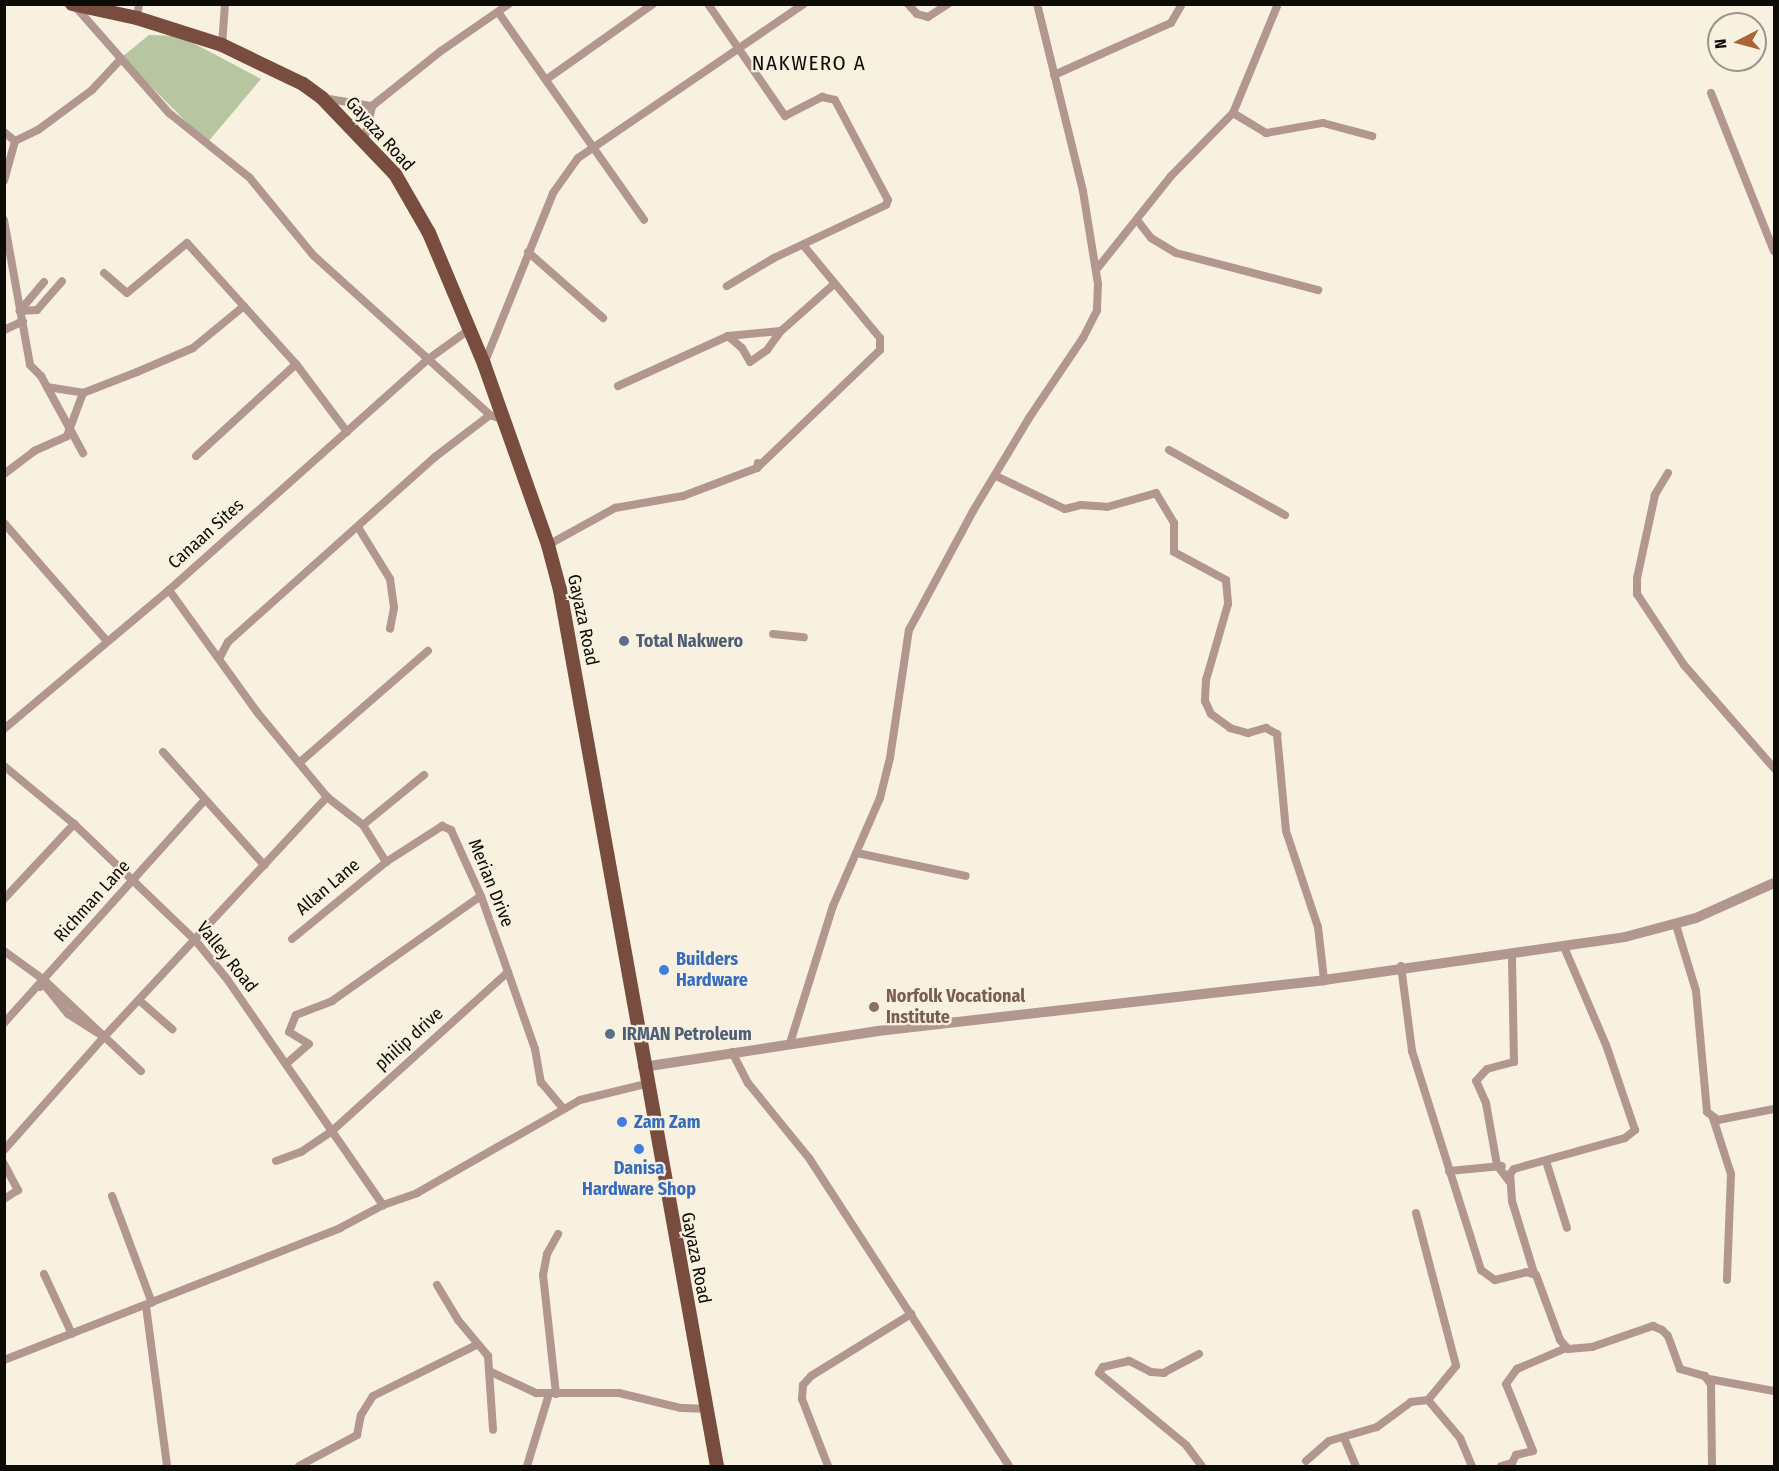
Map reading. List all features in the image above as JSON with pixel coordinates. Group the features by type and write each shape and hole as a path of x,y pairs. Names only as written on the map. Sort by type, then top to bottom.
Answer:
{"main road":[{"name":"Gayaza Road","path":"73,5 138,11 276,68 322,98 395,174 429,233 484,364 495,417 548,545 566,619 645,1084 717,1467"}],"street":[{"path":"222,45 225,4"},
{"path":"364,141 372,106 441,51 509,4"},
{"path":"547,79 653,4"},
{"path":"708,4 785,116 822,98 835,100 888,194 886,205 803,245 727,286"},
{"path":"484,364 553,193 578,159 804,4"},
{"path":"908,4 917,14 928,16 948,4"},
{"path":"790,1042 833,906 857,853 888,767 909,630 996,476 1092,321 1099,298 1083,191 1037,4"},
{"path":"1054,75 1171,23 1182,4"},
{"path":"1096,270 1171,177 1233,113 1278,4"},
{"path":"73,5 169,113 249,177 313,255 427,360 495,417 435,457 228,642 220,657"},
{"path":"498,12 644,220"},
{"path":"4,181 15,141 65,111 120,60"},
{"path":"1711,93 1774,251"},
{"path":"322,98 372,106"},
{"path":"1233,113 1266,133 1323,123 1372,136"},
{"path":"4,132 15,141"},
{"path":"4,220 30,366 47,387 83,453"},
{"path":"1137,220 1151,238 1176,253 1318,290"},
{"path":"104,273 127,293 187,243 296,364 347,432"},
{"path":"548,545 615,508 683,496 757,465 880,350 880,338 833,285 803,245"},
{"path":"528,252 603,318"},
{"path":"20,311 37,310 62,281"},
{"path":"20,311 44,282"},
{"path":"728,336 742,348 750,362 767,350 781,331 833,285"},
{"path":"47,387 83,393 193,348 243,306"},
{"path":"4,330 23,321"},
{"name":"Canaan Sites","path":"4,729 169,590 427,360 470,329"},
{"path":"618,386 728,336 781,331"},
{"path":"196,456 296,364"},
{"path":"4,474 34,451 67,436 83,393"},
{"path":"1169,450 1285,515"},
{"path":"1668,473 1655,495 1637,578 1637,594 1684,665 1774,768"},
{"path":"996,476 1065,509 1081,505 1107,507 1156,493 1174,523 1174,552 1226,580 1227,603 1206,680 1205,701 1211,714 1230,728 1248,733 1266,728 1277,734 1286,831 1318,927 1324,980"},
{"path":"4,523 107,641"},
{"path":"358,527 390,579 394,608 390,629"},
{"path":"169,590 220,657 238,686 299,763 327,797 363,825 386,862"},
{"path":"773,634 804,637"},
{"path":"299,763 428,651"},
{"path":"163,752 204,801 264,865"},
{"name":"Valley Road","path":"4,766 74,824 135,879 195,940 286,1064 383,1205"},
{"path":"363,825 424,775"},
{"path":"4,1150 104,1036 140,1001 327,797"},
{"name":"Richman Lane","path":"4,1024 204,801"},
{"path":"4,899 74,824"},
{"name":"Merian Drive","path":"386,862 442,826 447,827 481,896 535,1049 541,1082 564,1109"},
{"path":"857,853 966,876"},
{"name":"Allan Lane","path":"292,939 386,862"},
{"path":"643,1067 790,1042 1324,980 1401,966 1564,947 1676,925 1774,883"},
{"path":"286,1064 309,1044 289,1032 296,1015 332,1001 481,896"},
{"path":"1676,925 1696,992 1707,1112 1713,1118 1731,1174 1726,1280"},
{"path":"1449,1171 1497,1165 1514,1169 1625,1138 1635,1130 1606,1045 1564,947"},
{"path":"4,951 44,980 141,1071"},
{"path":"1512,953 1514,1062 1487,1069 1476,1081 1486,1102 1497,1165 1510,1182 1534,1273 1566,1348"},
{"path":"1401,966 1412,1051 1481,1270 1495,1280 1534,1273"},
{"name":"philip drive","path":"276,1161 301,1152 332,1131 508,972"},
{"path":"4,1024 44,983 68,1014 104,1036"},
{"path":"140,1001 172,1029"},
{"path":"732,1052 754,1091 809,1158 1009,1467"},
{"path":"4,1360 149,1305 210,1276 339,1228 383,1205 424,1189 591,1095 645,1084"},
{"path":"1713,1118 1774,1108"},
{"path":"1546,1161 1567,1228"},
{"path":"4,1164 18,1190 4,1199"},
{"path":"1510,1182 1514,1169"},
{"path":"112,1196 149,1305 166,1467"},
{"path":"1306,1461 1329,1441 1377,1427 1411,1402 1428,1400 1456,1366 1416,1213"},
{"path":"528,1467 553,1394 543,1275 547,1254 558,1234"},
{"path":"44,1274 72,1334"},
{"path":"437,1285 476,1345 488,1356 491,1372 493,1430"},
{"path":"828,1467 802,1399 803,1385 811,1376 911,1314"},
{"path":"1501,1467 1512,1462 1516,1455 1533,1451 1506,1384 1517,1369 1566,1348 1592,1347 1656,1326 1668,1336 1680,1369 1709,1379 1774,1391"},
{"path":"301,1466 357,1435 361,1415 374,1396 476,1345"},
{"path":"1199,1354 1164,1372 1151,1372 1129,1361 1103,1367 1099,1373 1186,1445 1202,1467"},
{"path":"491,1372 536,1393 619,1393 681,1408 706,1409"},
{"path":"1709,1379 1712,1467"},
{"path":"1428,1400 1460,1438 1472,1466"},
{"path":"1344,1438 1356,1467"}],"green space":[{"path":"149,35 180,36 261,79 207,143 122,57"}],"place":[{"name":"Total Nakwero","path":"624,641"},
{"name":"Builders Hardware","path":"664,970"},
{"name":"Norfolk Vocational Institute","path":"874,1007"},
{"name":"IRMAN Petroleum","path":"610,1034"},
{"name":"Zam Zam","path":"622,1122"},
{"name":"Danisa Hardware Shop","path":"639,1149"}],"district":[{"name":"NAKWERO A","path":"809,63"}]}
